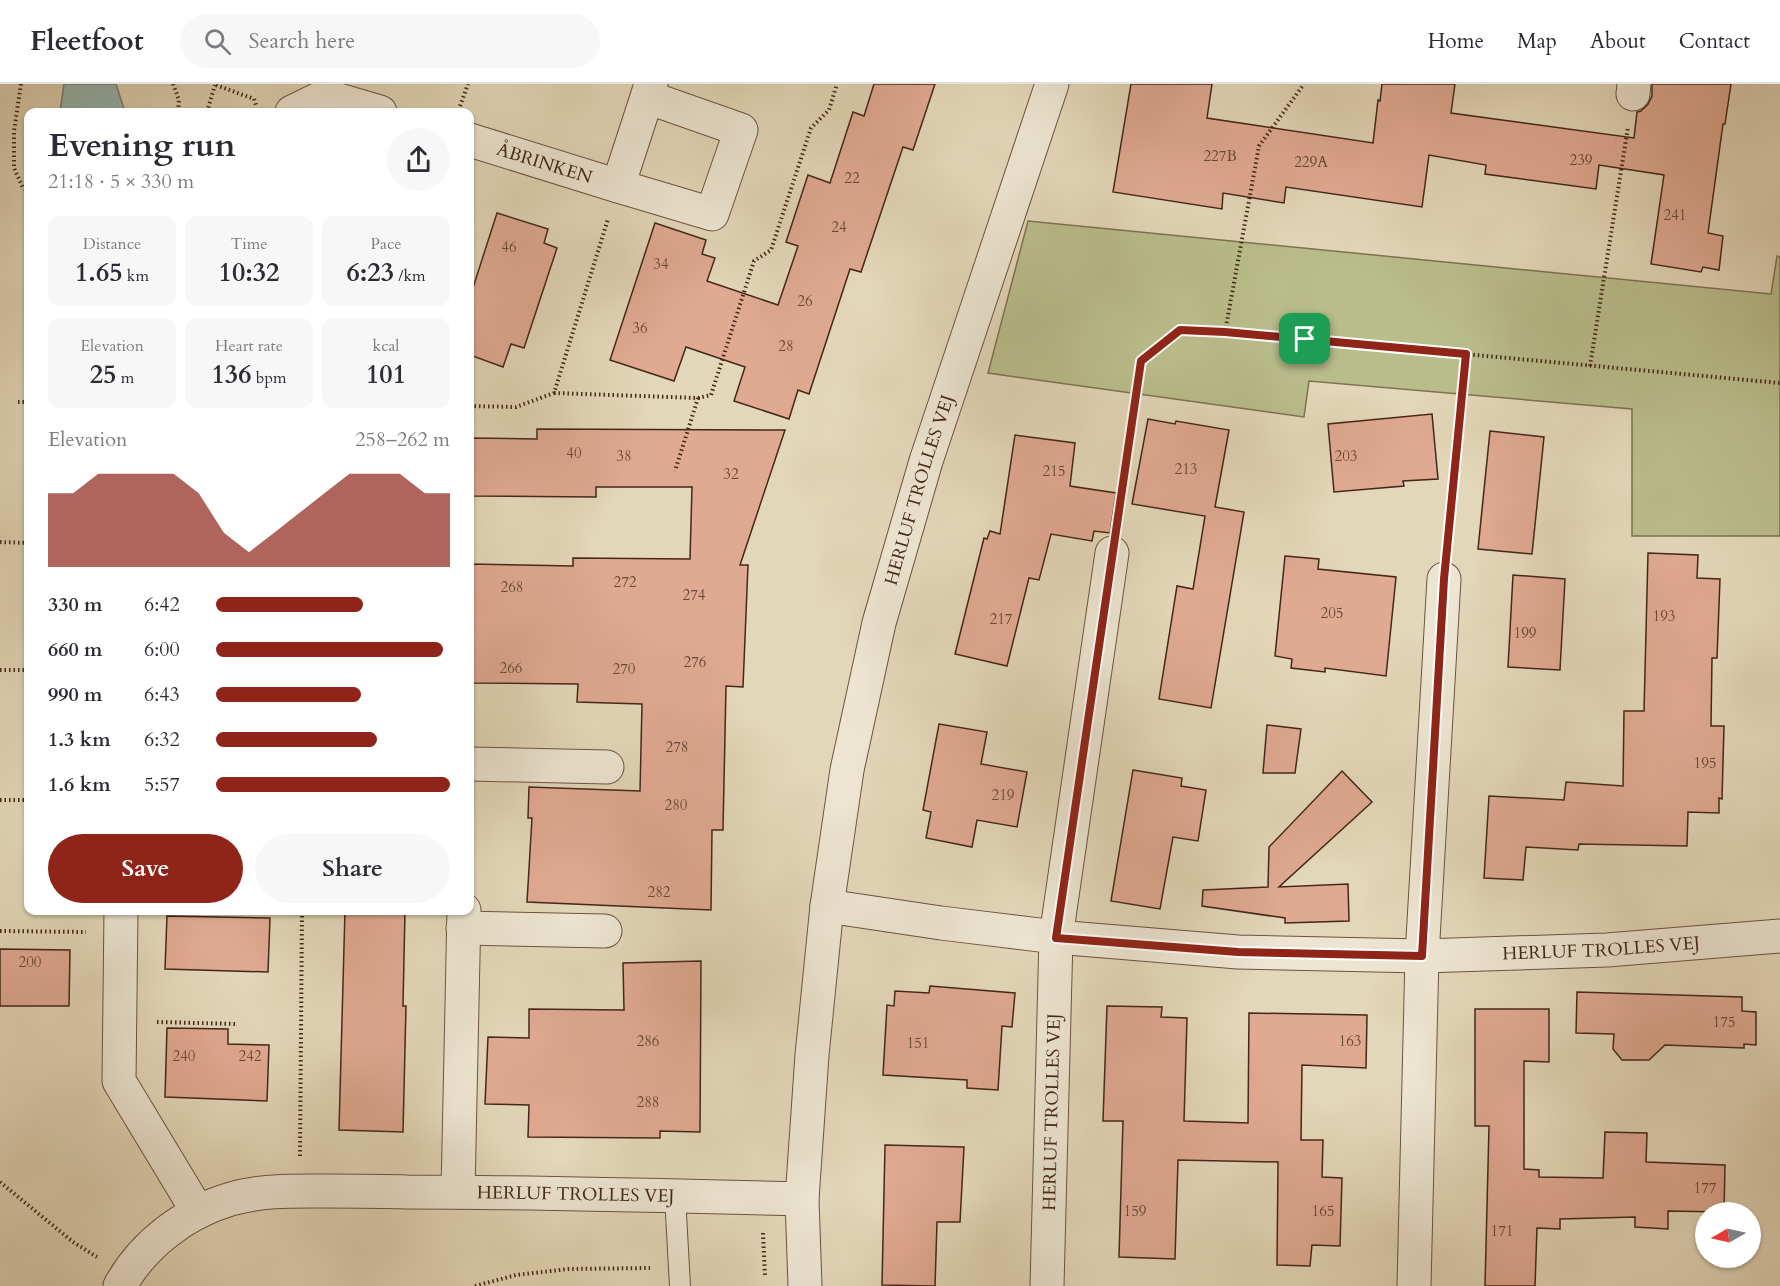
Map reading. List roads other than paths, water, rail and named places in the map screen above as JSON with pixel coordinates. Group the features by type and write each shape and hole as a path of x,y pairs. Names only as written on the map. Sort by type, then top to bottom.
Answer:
{"street":[{"name":"HERLUF TROLLES VEJ","path":"805,1286 802,1199 812,1055 827,906 847,770 879,624 926,461 1052,84"},
{"name":"ÅBRINKEN","path":"474,141 618,186 712,214 741,130 649,90 618,186"},
{"path":"300,108 325,96 366,108"},
{"name":"HERLUF TROLLES VEJ","path":"1047,1286 1056,938 1112,553"},
{"path":"1414,1286 1422,956 1444,579"},
{"path":"474,764 607,767"},
{"name":"HERLUF TROLLES VEJ","path":"827,906 1056,938 1238,952 1422,956 1607,950 1780,936"},
{"name":"HERLUF TROLLES VEJ","path":"458,1192 464,919 605,931"},
{"path":"121,922 119,1081 198,1212"},
{"name":"HERLUF TROLLES VEJ","path":"123,1281 146,1251 170,1229 198,1212 230,1199 265,1192 458,1192 802,1199"}],"lane":[{"path":"675,1196 679,1277"}],"water":[{"path":"64,84 116,84 124,108 61,108"}]}
